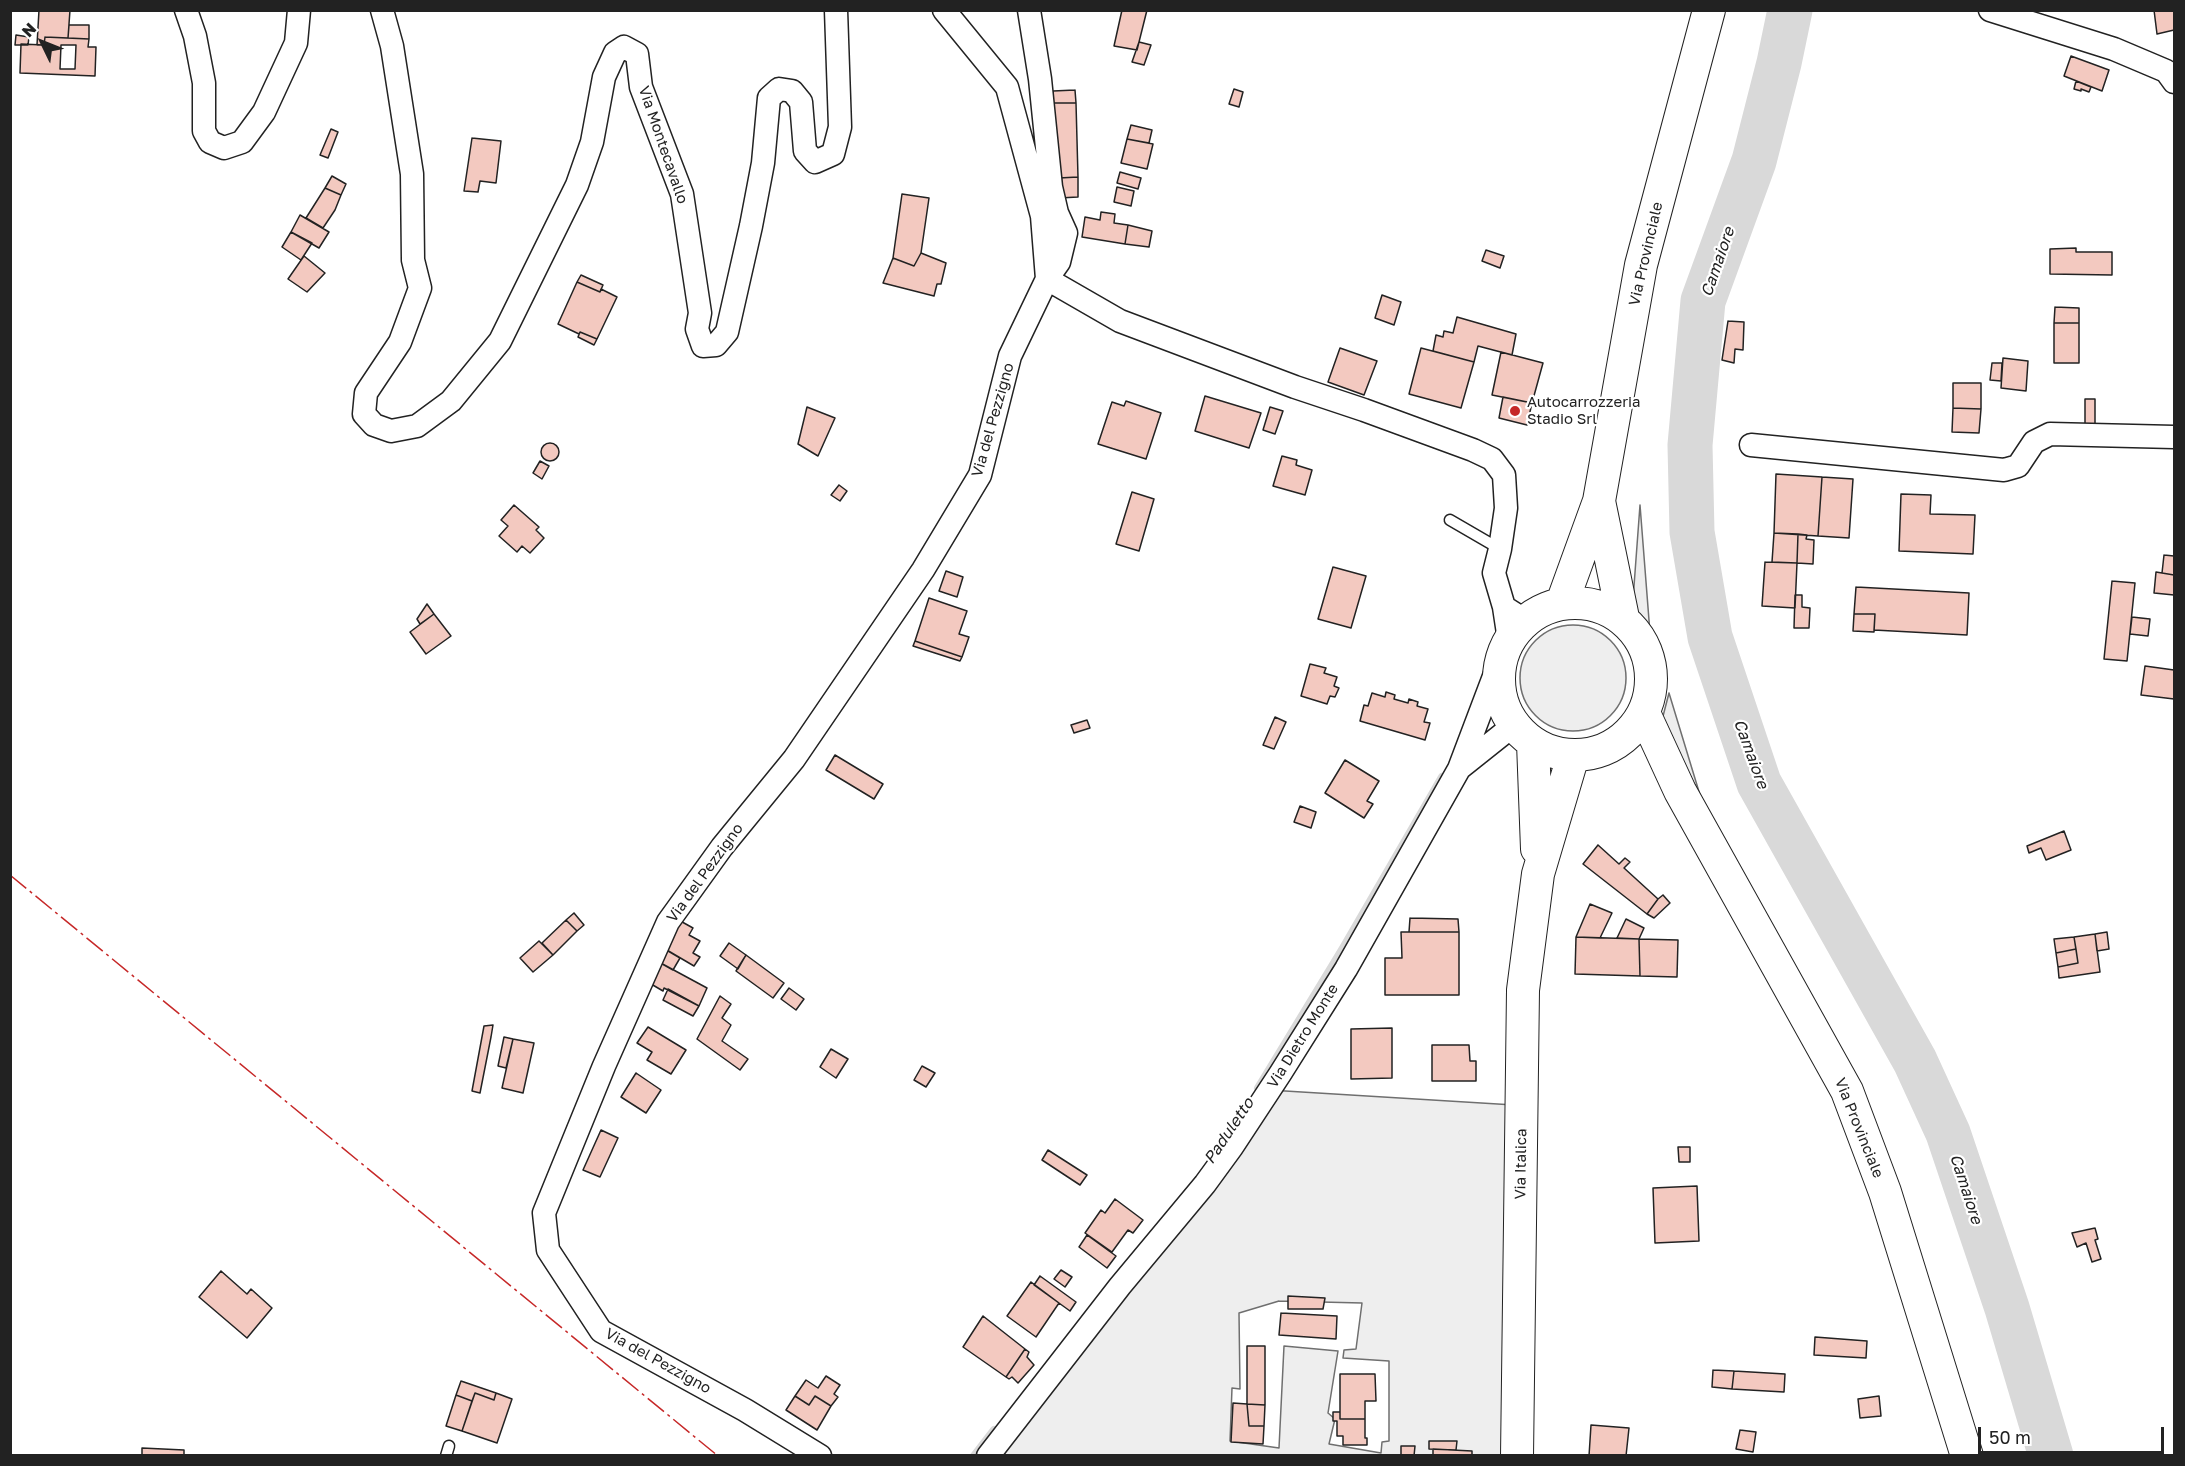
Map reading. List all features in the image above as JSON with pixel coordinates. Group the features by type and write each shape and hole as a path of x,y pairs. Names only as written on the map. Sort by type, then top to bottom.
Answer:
{"main road":[{"name":"Via Provinciale","path":"1562,603 1599,501 1641,265 1709,10"},
{"name":"Via Provinciale","path":"1599,501 1623,618"},
{"name":"Via Provinciale","path":"1510,632 1543,610 1562,603 1583,602 1605,608 1623,618 1641,638 1651,662 1652,688 1644,713 1634,729 1619,742 1598,753 1573,756 1552,753 1523,734"},
{"path":"1510,632 1499,676 1500,693 1505,710 1523,734"},
{"name":"Via Provinciale","path":"1644,713 1680,791 1847,1091 1885,1192 1968,1455"},
{"name":"Via Italica","path":"1523,734 1538,874"},
{"name":"Via Provinciale","path":"1619,742 1680,791"},
{"name":"Via Italica","path":"1517,1455 1523,990 1538,874 1573,756"}],"street":[{"path":"186,10 195,36 204,83 204,131 210,142 224,148 242,142 264,112 296,43 299,10"},
{"name":"Via Montecavallo","path":"382,10 392,46 412,174 413,260 420,288 399,342 366,393 364,414 374,425 392,431 417,426 451,401 500,341 577,185 591,142 604,76 615,53 624,47 637,54 641,87 682,194 700,313 697,329 703,346 716,345 727,332 751,226 763,163 769,98 779,89 792,91 801,102 805,151 815,162 833,154 840,127 836,10"},
{"path":"944,10 1007,87 1042,216 1047,279 1120,321 1492,459 1504,475 1506,508 1494,573 1510,632"},
{"name":"Via del Pezzigno","path":"820,1455 745,1410 602,1331 548,1250 544,1213 604,1066 668,922 722,847 794,759 923,570 980,475 1010,356 1047,279 1059,262 1066,233 1057,213 1051,187 1040,79 1029,10"},
{"path":"1990,10 2114,49 2172,72"},
{"path":"1751,445 2004,470 2018,466 2034,442 2050,434 2175,437"},
{"name":"Via Dietro Monte","path":"988,1455 1232,1148 1346,969 1459,769 1510,632"},
{"name":"Via Dietro Monte","path":"1459,769 1523,734"}],"lane":[{"path":"1450,520 1500,549"}],"shaded area":[{"path":"1640,505 1650,633 1632,613"},
{"path":"1573,625 1593,629 1610,641 1622,658 1626,678 1622,698 1610,715 1593,727 1573,731 1553,727 1536,715 1524,698 1520,678 1524,658 1536,641 1553,629"},
{"path":"1669,693 1700,795 1662,720"},
{"path":"1269,1090 1514,1105 1515,1455 1000,1456","holes":["1279,1301 1362,1303 1356,1349 1344,1350 1343,1358 1389,1361 1389,1441 1382,1442 1381,1453 1329,1444 1335,1419 1328,1413 1338,1351 1284,1346 1279,1448 1230,1441 1232,1388 1240,1389 1239,1313"]}],"building":[{"path":"39,10 70,10 68,38 45,37 44,45 37,45"},
{"path":"1122,10 1147,10 1137,50 1114,46"},
{"path":"2154,10 2174,10 2174,30 2157,34"},
{"path":"69,25 89,25 89,39 68,38"},
{"path":"16,35 29,37 28,45 15,45"},
{"path":"45,37 89,39 88,47 96,47 95,76 20,73 21,44 44,45","holes":["61,45 76,45 75,69 60,69"]},
{"path":"1139,42 1151,45 1144,65 1132,62"},
{"path":"2071,56 2109,70 2102,91 2064,76"},
{"path":"2076,81 2091,87 2089,92 2074,89"},
{"path":"1234,89 1243,92 1239,107 1229,104"},
{"path":"1075,90 1076,103 1053,103 1053,91"},
{"path":"1053,103 1076,103 1078,177 1059,178"},
{"path":"1131,125 1152,130 1149,143 1127,139"},
{"path":"331,129 338,132 328,158 320,155"},
{"path":"472,138 501,141 496,183 480,181 478,192 464,191"},
{"path":"1127,139 1153,144 1147,169 1121,163"},
{"path":"1120,172 1141,178 1138,189 1117,183"},
{"path":"332,176 346,184 341,195 325,188"},
{"path":"1078,177 1078,197 1059,198 1059,178"},
{"path":"1117,187 1134,191 1131,206 1114,202"},
{"path":"325,188 341,195 335,210 323,228 306,218"},
{"path":"902,194 929,198 921,253 914,266 893,258"},
{"path":"1101,212 1115,214 1114,223 1128,225 1125,244 1082,237 1085,217 1100,220"},
{"path":"300,215 329,232 319,248 291,232"},
{"path":"1128,225 1152,231 1149,247 1125,244"},
{"path":"291,232 312,243 301,260 282,247"},
{"path":"2076,248 2076,252 2112,252 2112,275 2050,274 2050,249"},
{"path":"1486,250 1504,256 1500,268 1482,261"},
{"path":"921,253 946,263 941,284 937,284 934,296 883,283 893,258 914,266"},
{"path":"304,256 325,273 307,292 288,279"},
{"path":"581,275 603,285 600,292 577,282"},
{"path":"577,282 600,292 601,289 617,297 597,339 558,324"},
{"path":"1382,295 1401,302 1394,325 1375,318"},
{"path":"2055,307 2079,308 2079,323 2054,323"},
{"path":"1457,317 1516,334 1512,355 1478,346 1474,362 1433,351 1436,335 1443,337 1444,331 1453,333"},
{"path":"1728,321 1744,322 1743,350 1735,349 1734,363 1722,360"},
{"path":"2054,323 2079,323 2079,363 2054,363"},
{"path":"580,332 597,339 594,345 578,337"},
{"path":"1340,348 1377,361 1364,395 1328,382"},
{"path":"1421,348 1474,362 1461,408 1409,394"},
{"path":"1501,352 1543,363 1532,403 1492,395"},
{"path":"2003,358 2028,361 2026,391 2001,388"},
{"path":"1992,363 2002,363 2001,381 1990,380"},
{"path":"1953,383 1981,383 1981,409 1953,408"},
{"path":"1205,396 1261,413 1249,448 1195,431"},
{"name":"Autocarrozzeria Stadio Srl","path":"1503,397 1532,403 1527,425 1499,418"},
{"path":"2085,399 2095,399 2095,428 2085,428"},
{"path":"1126,401 1161,413 1146,459 1098,444 1112,402 1124,406"},
{"path":"807,407 835,418 818,456 798,444"},
{"path":"1270,407 1283,411 1275,434 1263,430"},
{"path":"1953,408 1981,409 1979,433 1952,432"},
{"path":"550,443 556,446 559,452 556,458 550,461 544,458 541,452 544,446"},
{"path":"1282,456 1297,460 1296,465 1312,470 1305,495 1273,486"},
{"path":"540,461 549,466 542,479 533,473"},
{"path":"1776,474 1822,477 1818,536 1774,533"},
{"path":"1822,477 1853,479 1849,538 1818,536"},
{"path":"839,485 847,491 840,501 831,495"},
{"path":"1132,492 1154,499 1139,551 1116,544"},
{"path":"1901,494 1931,495 1930,514 1975,515 1973,554 1899,551"},
{"path":"514,505 539,527 536,530 544,538 530,553 522,546 517,552 499,536 508,526 501,520"},
{"path":"1774,533 1798,534 1797,563 1772,562"},
{"path":"1798,534 1807,535 1806,539 1814,540 1813,564 1797,563"},
{"path":"2164,555 2174,556 2174,575 2162,573"},
{"path":"1765,562 1797,563 1795,608 1762,606"},
{"path":"1333,567 1366,576 1351,628 1318,619"},
{"path":"946,571 963,577 957,597 939,591"},
{"path":"2156,572 2174,575 2174,595 2154,593"},
{"path":"2112,581 2135,583 2127,661 2104,659"},
{"path":"1856,587 1969,593 1967,635 1874,630 1875,614 1854,614"},
{"path":"1795,595 1802,595 1802,607 1810,608 1809,628 1794,628"},
{"path":"929,598 967,611 959,634 969,637 962,657 915,641"},
{"path":"427,604 434,614 420,624 417,619"},
{"path":"434,614 451,636 426,654 410,632"},
{"path":"1854,614 1875,614 1874,632 1853,631"},
{"path":"2132,617 2150,619 2148,636 2130,634"},
{"path":"915,641 962,657 960,661 913,646"},
{"path":"1310,664 1326,668 1324,673 1337,677 1334,686 1339,688 1335,697 1330,696 1327,704 1301,696"},
{"path":"2145,666 2174,670 2174,699 2141,695"},
{"path":"1386,692 1395,695 1394,699 1408,703 1409,699 1418,702 1417,706 1428,709 1424,722 1430,723 1425,740 1360,721 1364,705 1368,706 1372,693 1385,697"},
{"path":"1275,717 1286,722 1274,749 1263,745"},
{"path":"1087,720 1090,728 1074,733 1071,725"},
{"path":"835,755 883,784 874,799 826,770"},
{"path":"1345,760 1379,781 1367,801 1373,804 1364,818 1325,793"},
{"path":"1300,806 1316,812 1311,828 1294,822"},
{"path":"2064,831 2071,850 2046,860 2041,848 2029,853 2027,846"},
{"path":"1598,845 1619,864 1625,858 1630,862 1624,868 1658,899 1647,914 1583,864"},
{"path":"1663,895 1670,903 1654,918 1647,914 1658,899"},
{"path":"1590,904 1612,913 1600,938 1576,937"},
{"path":"574,913 584,925 577,931 566,920"},
{"path":"675,918 693,928 689,935 700,941 693,953 700,957 694,966 660,946"},
{"path":"1410,918 1458,919 1459,932 1409,932"},
{"path":"1626,919 1644,928 1639,939 1617,938"},
{"path":"566,920 577,931 553,955 542,943"},
{"path":"1401,932 1459,932 1459,995 1385,995 1385,958 1402,958"},
{"path":"2107,932 2109,949 2097,951 2095,934"},
{"path":"2095,934 2100,972 2059,978 2058,967 2078,963 2074,937"},
{"path":"1576,937 1639,939 1640,976 1575,974"},
{"path":"2074,937 2076,949 2056,953 2054,939"},
{"path":"1639,939 1678,940 1677,977 1640,976"},
{"path":"539,941 553,955 533,972 520,958"},
{"path":"729,943 746,955 738,969 720,956"},
{"path":"663,948 680,958 673,970 657,961"},
{"path":"2076,949 2078,963 2058,967 2056,953"},
{"path":"746,955 784,983 773,998 736,971"},
{"path":"657,961 707,988 699,1006 646,981"},
{"path":"789,988 804,999 796,1010 781,999"},
{"path":"668,989 699,1006 693,1016 663,1000"},
{"path":"720,996 731,1004 722,1018 731,1025 722,1041 748,1059 740,1070 697,1039"},
{"path":"493,1025 480,1093 472,1091 484,1026"},
{"path":"648,1027 686,1050 671,1074 647,1060 652,1052 637,1043"},
{"path":"1392,1028 1392,1078 1351,1079 1351,1029"},
{"path":"504,1037 513,1039 506,1068 498,1066"},
{"path":"513,1039 534,1043 523,1093 502,1088"},
{"path":"1432,1045 1469,1045 1470,1061 1476,1061 1476,1081 1432,1081"},
{"path":"831,1049 848,1059 836,1078 820,1067"},
{"path":"922,1066 935,1073 926,1087 914,1080"},
{"path":"636,1073 661,1090 646,1113 621,1097"},
{"path":"601,1130 618,1138 600,1177 583,1170"},
{"path":"1678,1147 1690,1147 1690,1162 1679,1162"},
{"path":"1048,1150 1087,1175 1080,1185 1042,1160"},
{"path":"1697,1186 1699,1241 1655,1243 1653,1188"},
{"path":"1115,1199 1143,1220 1133,1233 1128,1230 1112,1252 1085,1233 1101,1210 1105,1213"},
{"path":"2095,1228 2098,1239 2095,1240 2101,1259 2092,1262 2086,1243 2077,1247 2072,1233"},
{"path":"1087,1235 1116,1256 1107,1268 1079,1247"},
{"path":"1061,1270 1072,1277 1065,1287 1054,1279"},
{"path":"221,1271 247,1294 251,1289 272,1308 247,1338 199,1297"},
{"path":"1040,1276 1076,1302 1070,1311 1034,1285"},
{"path":"1031,1282 1059,1303 1036,1337 1007,1316"},
{"path":"1288,1296 1325,1298 1323,1309 1288,1309"},
{"path":"1281,1313 1337,1316 1336,1339 1279,1335"},
{"path":"983,1316 1025,1349 1006,1377 963,1347"},
{"path":"1815,1337 1867,1341 1866,1358 1814,1355"},
{"path":"1247,1346 1265,1346 1265,1405 1247,1404"},
{"path":"1025,1349 1029,1352 1027,1357 1034,1365 1018,1383 1012,1377 1009,1379 1006,1377"},
{"path":"1713,1370 1734,1371 1732,1389 1712,1387"},
{"path":"1734,1371 1785,1374 1784,1392 1732,1389"},
{"path":"1340,1374 1375,1374 1376,1401 1365,1401 1365,1419 1340,1419"},
{"path":"826,1376 840,1385 834,1394 838,1397 831,1406 815,1396 809,1405 795,1396 806,1380 818,1388"},
{"path":"461,1381 496,1393 494,1400 475,1393 472,1401 456,1395"},
{"path":"475,1393 494,1400 496,1393 512,1399 497,1443 462,1431"},
{"path":"456,1395 472,1401 462,1431 446,1426"},
{"path":"795,1396 809,1405 815,1396 831,1406 817,1430 786,1410"},
{"path":"1879,1396 1881,1416 1860,1418 1858,1399"},
{"path":"1233,1403 1247,1404 1249,1426 1264,1426 1263,1444 1231,1442"},
{"path":"1247,1404 1265,1405 1264,1426 1249,1426"},
{"path":"1333,1412 1340,1412 1340,1419 1365,1419 1367,1445 1343,1445 1343,1436 1337,1436 1337,1421 1333,1421"},
{"path":"1591,1425 1629,1428 1626,1456 1589,1456"},
{"path":"1740,1430 1756,1432 1753,1452 1736,1449"},
{"path":"1429,1441 1457,1441 1456,1450 1429,1449"},
{"path":"1401,1446 1415,1446 1414,1456 1401,1456"},
{"path":"142,1448 184,1450 184,1456 142,1456"},
{"path":"1433,1449 1472,1451 1472,1456 1433,1456"}],"waterway":[{"name":"Camaiore","path":"1790,10 1754,161 1703,301 1690,445 1692,532 1710,637 1759,783 1915,1061 1948,1133 2007,1308 2051,1456"},
{"name":"Paduletto","path":"1258,1088 1343,948 1442,777"},
{"name":"Paduletto","path":"974,1456 994,1430"}],"power":[{"path":"10,875 718,1456"}],"place":[{"name":"Autocarrozzeria Stadio Srl","path":"1515,411"}]}
